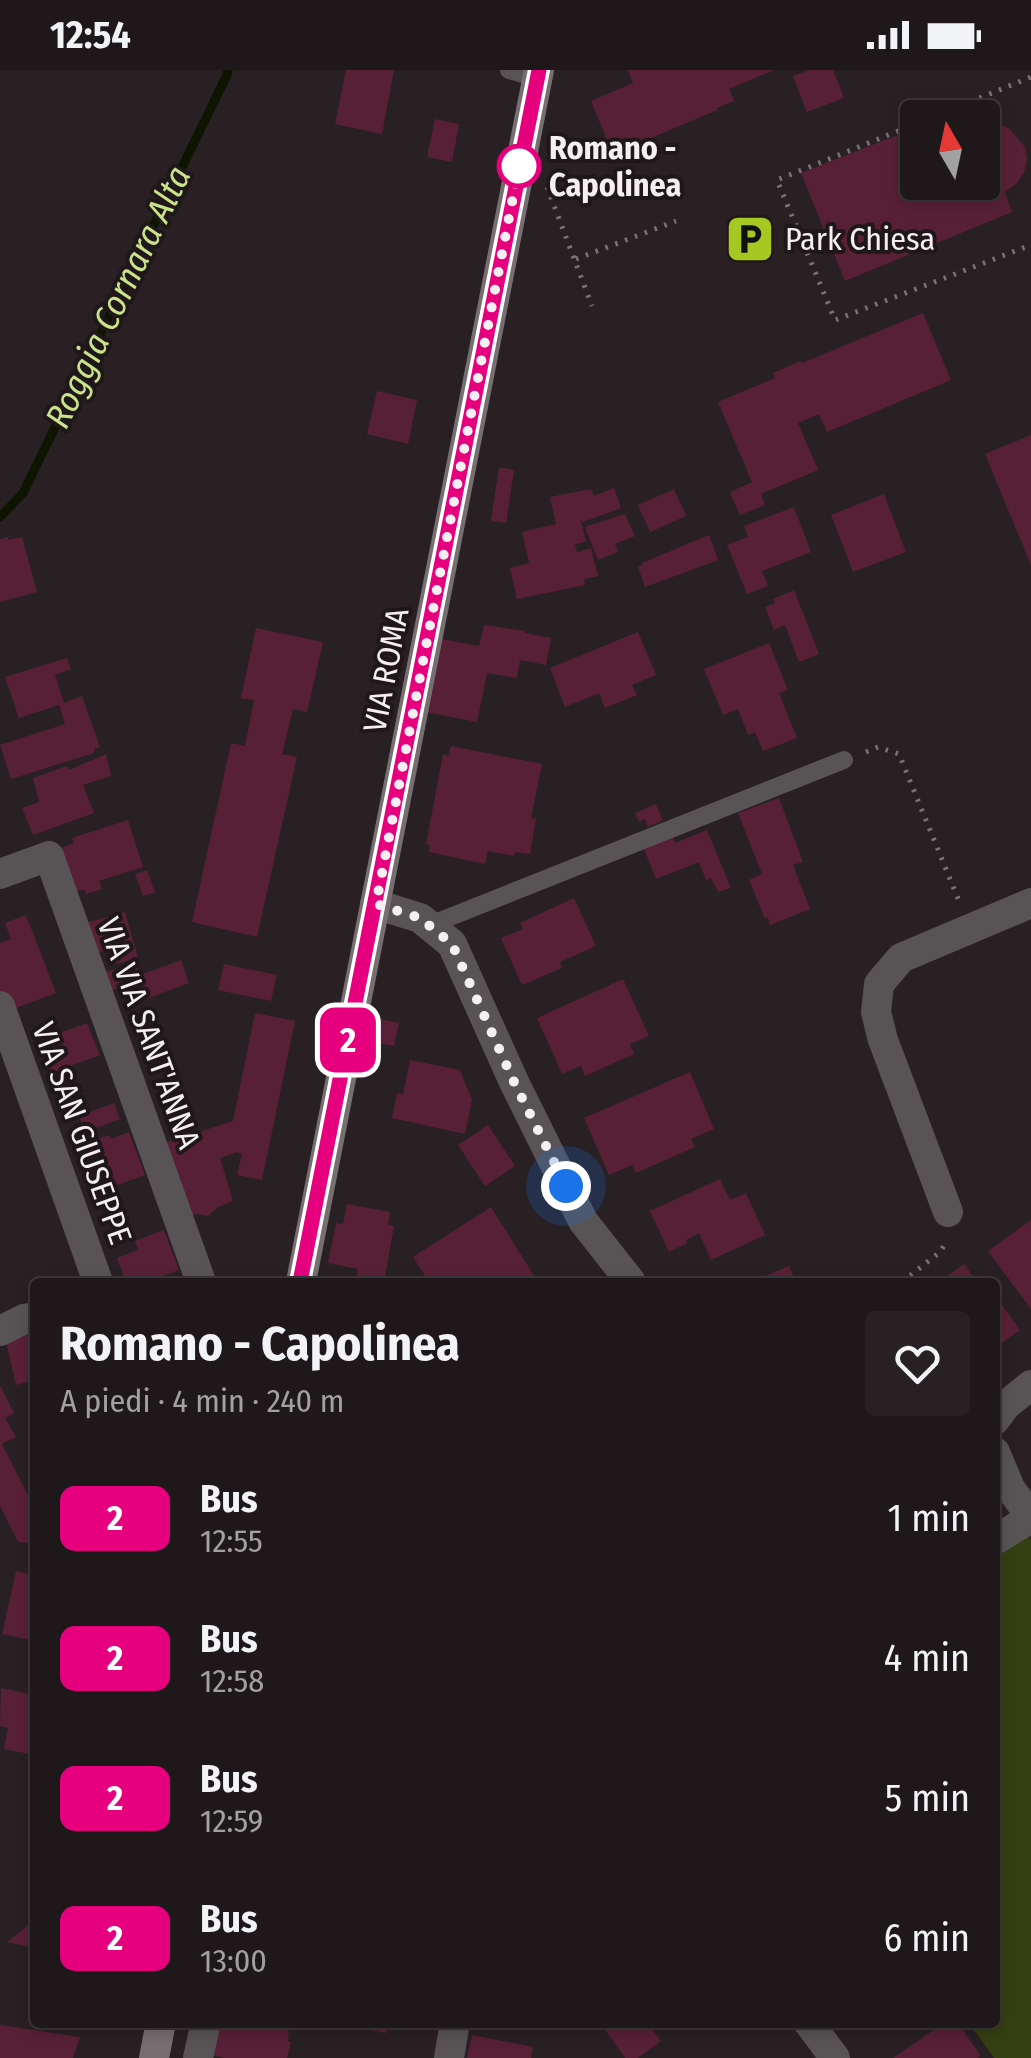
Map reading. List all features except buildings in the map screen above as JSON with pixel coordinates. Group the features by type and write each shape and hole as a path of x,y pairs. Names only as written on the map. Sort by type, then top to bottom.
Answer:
{"main road":[{"name":"VIA ROMA","path":"301,1278 516,179 529,72"},
{"path":"154,2058 160,2028"}],"street":[{"name":"VIA VIA SANT'ANNA","path":"0,874 49,856 200,1278"},
{"path":"948,1212 884,1040 876,1012 879,984 901,958 1031,903"},
{"path":"376,904 420,918 452,944 583,1222 628,1278"},
{"name":"VIA SAN GIUSEPPE","path":"0,1006 97,1278"},
{"path":"0,1331 30,1317"},
{"path":"1000,1413 1031,1385"},
{"path":"1000,1464 1010,1488 1031,1517 1000,1537"},
{"path":"198,2058 205,2028"},
{"path":"449,2058 454,2028"},
{"path":"812,2028 834,2058"}],"lane":[{"path":"430,925 844,760"}],"path":[{"path":"973,100 1031,76"},
{"path":"900,130 777,180 835,320 1031,244"},
{"path":"516,179 547,186 592,306"},
{"path":"575,260 676,221"},
{"path":"844,760 878,748 899,754 970,929"},
{"path":"907,1278 940,1252 950,1236 948,1212"}],"green space":[{"path":"1027,1535 1031,1540 1031,2058 994,2058 973,2028 1000,2028 1000,1541"}],"waterway":[{"name":"Roggia Cornara Alta","path":"0,517 23,493 228,70"}],"bus line":[{"name":"2","path":"301,1278 539,70"}],"place":[{"name":"Romano - Capolinea","path":"519,166"},
{"name":"Park Chiesa","path":"750,239"}],"route":[{"path":"519,166 376,904 420,918 452,944 566,1186"}]}
